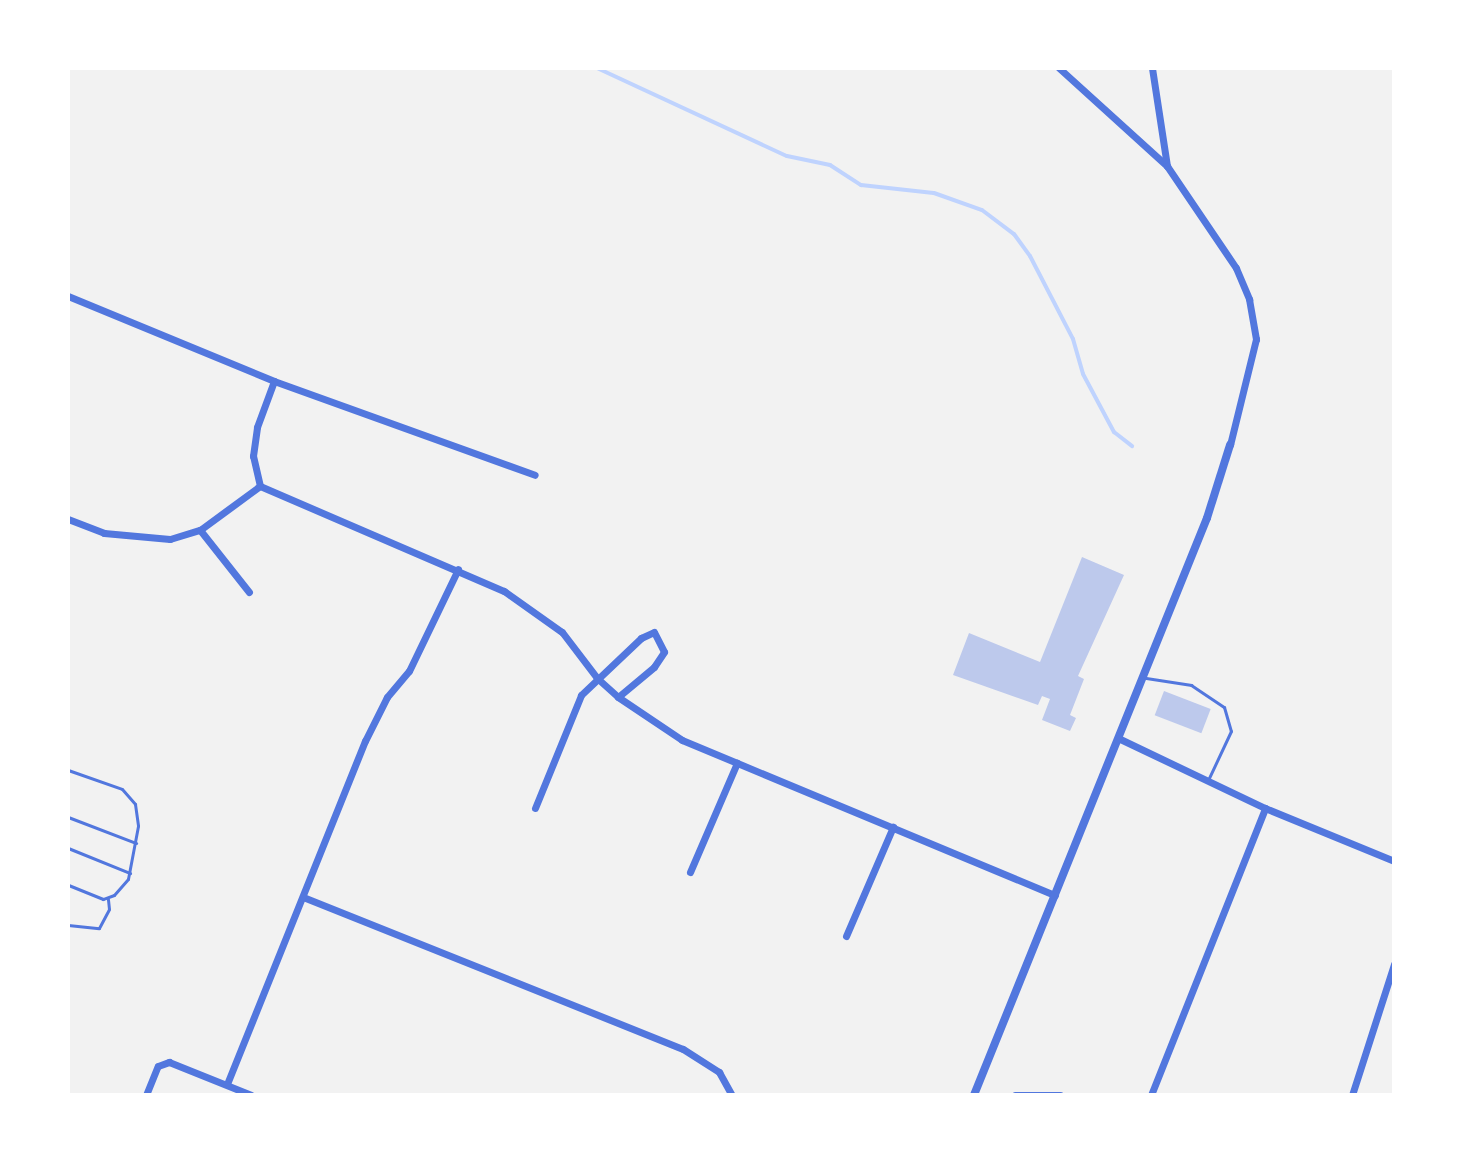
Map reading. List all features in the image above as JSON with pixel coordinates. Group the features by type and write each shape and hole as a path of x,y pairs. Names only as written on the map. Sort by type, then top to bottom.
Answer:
{"street":[{"path":"974,1095 1207,518 1230,445 1256,339 1249,299 1236,268 1167,166 1059,68"},
{"path":"1152,68 1167,166"},
{"path":"68,296 274,381 535,475"},
{"path":"260,486 255,441 274,381"},
{"path":"68,519 141,540 200,530 260,486"},
{"path":"260,486 458,569 534,609 581,652 597,678 618,697 682,740 1055,895"},
{"path":"200,530 249,592"},
{"path":"227,1084 365,741 387,697 409,671 458,569"},
{"path":"535,808 581,695 641,638 654,632 664,652 654,667 618,697"},
{"path":"1118,738 1265,808 1394,861"},
{"path":"690,872 737,763"},
{"path":"1151,1095 1265,808"},
{"path":"846,936 893,827"},
{"path":"303,897 683,1049 719,1072 732,1095"},
{"path":"1352,1095 1394,964"},
{"path":"146,1095 158,1066 169,1062 251,1095"},
{"path":"1015,1095 1060,1095"}],"lane":[{"path":"1142,678 1191,685 1224,707 1231,731 1207,781"},
{"path":"68,770 122,789 137,810 136,843 130,873 108,899 109,909 99,928 68,925"},
{"path":"68,817 136,843"},
{"path":"68,848 130,873"},
{"path":"68,885 108,899"}],"building":[{"path":"1082,557 1124,575 1078,676 1084,679 1070,715 1076,718 1070,731 1042,720 1050,699 1042,696 1038,705 953,675 969,633 1040,662"},
{"path":"1164,691 1211,709 1201,733 1155,715"}],"waterway":[{"path":"597,68 787,156 830,165 861,185 934,193 982,210 1014,234 1030,256 1073,339 1083,374 1114,432 1132,446"}]}
